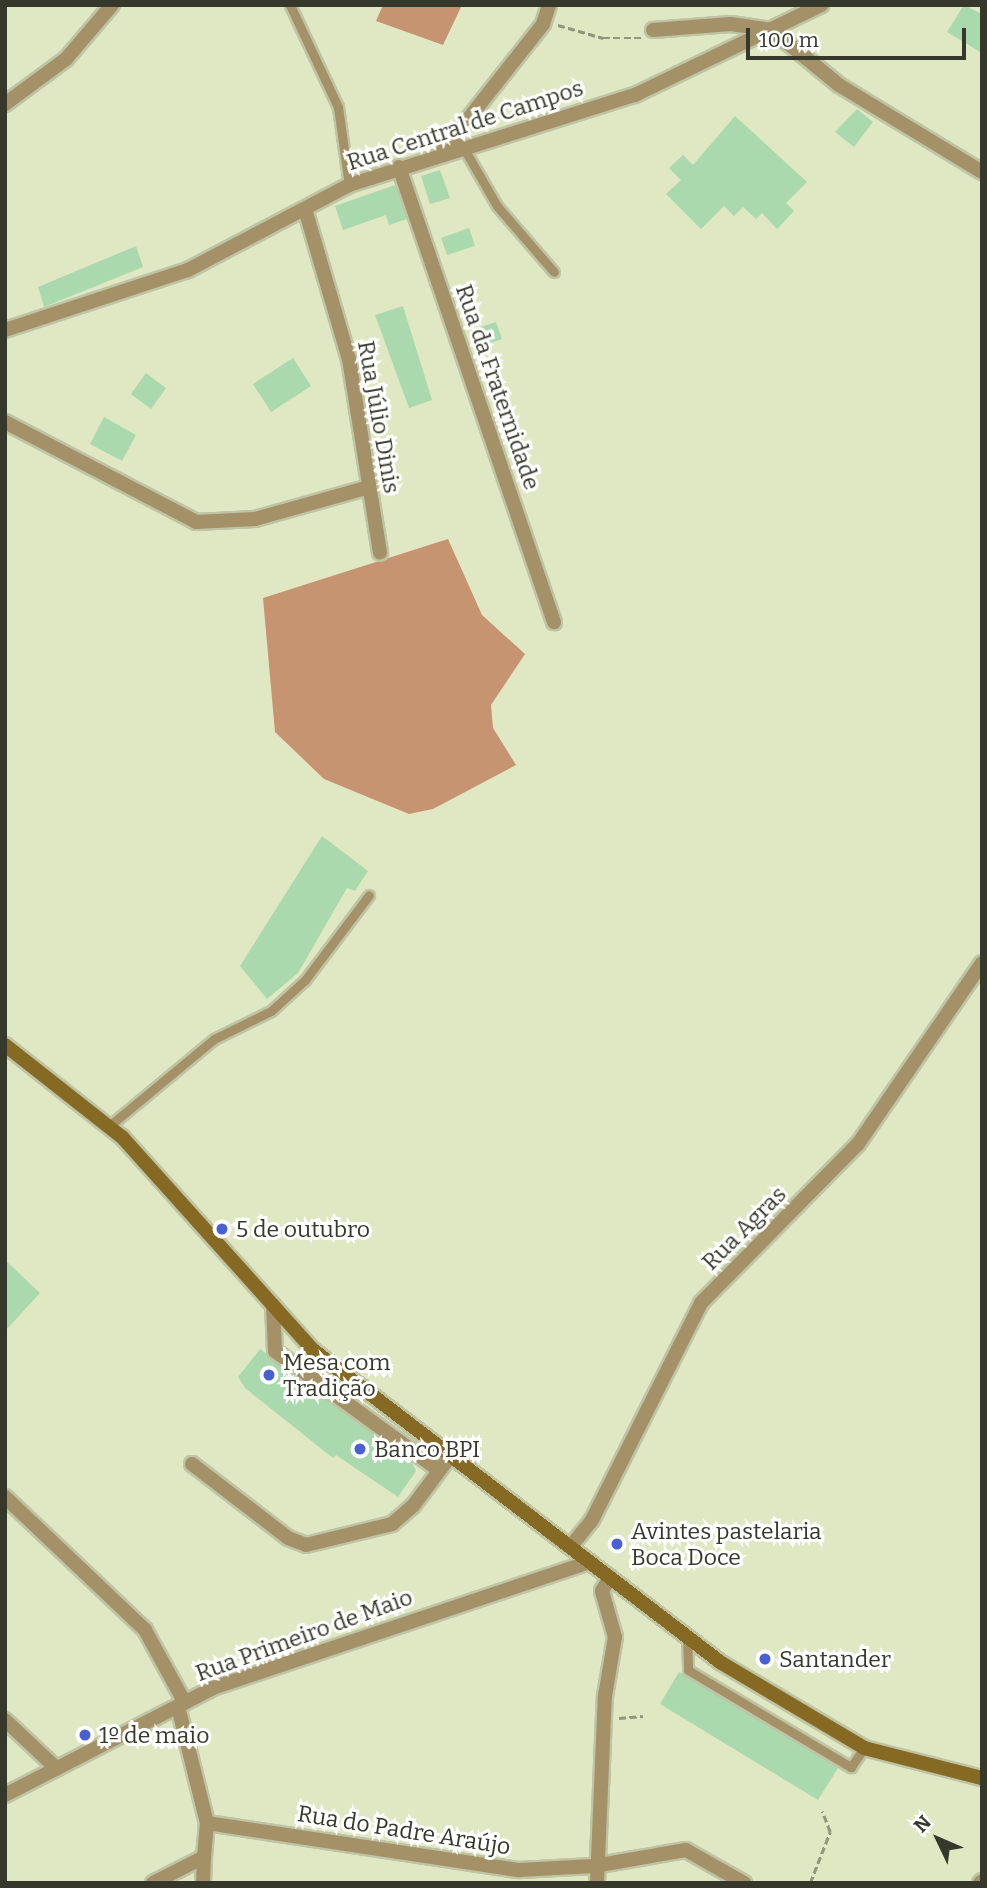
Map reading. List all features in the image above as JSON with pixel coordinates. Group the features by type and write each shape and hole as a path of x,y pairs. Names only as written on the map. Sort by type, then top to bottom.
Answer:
{"street":[{"path":"5,104 66,59 113,5"},
{"name":"Rua Central de Campos","path":"5,330 188,270 349,185 442,152 635,95 821,5"},
{"path":"442,152 548,10"},
{"path":"653,30 732,24 772,30 839,85 982,172"},
{"name":"Rua da Fraternidade","path":"399,167 554,622"},
{"name":"Rua Júlio Dinis","path":"305,209 349,359 366,488 380,553"},
{"path":"5,422 196,522 255,519 366,488"},
{"name":"Rua Agras","path":"571,1546 592,1520 701,1303 858,1144 981,966"},
{"path":"5,1045 108,1127 313,1350 687,1637 864,1748 982,1779"},
{"path":"273,1306 275,1351 439,1471"},
{"path":"192,1464 288,1538 306,1545 392,1524 451,1454"},
{"path":"5,1497 145,1630 181,1705 207,1823 203,1883"},
{"name":"Rua Primeiro de Maio","path":"5,1796 181,1705 287,1661 590,1562"},
{"path":"597,1883 594,1866 604,1718 615,1637 602,1591 610,1577"},
{"path":"5,1720 57,1769"},
{"name":"Rua do Padre Araújo","path":"207,1823 519,1870 594,1866 686,1850 744,1883"},
{"path":"153,1883 204,1857"}],"lane":[{"path":"290,5 338,107 349,185"},
{"path":"455,132 465,145 497,206 554,272"},
{"path":"108,1127 214,1040 271,1011 305,980 369,895"},
{"path":"687,1637 688,1670 851,1767 864,1748"}],"path":[{"path":"548,10 571,31 603,38 645,38 653,30"},
{"path":"604,1718 643,1716"},
{"path":"810,1883 830,1832 822,1811"}],"shaded area":[{"path":"383,5 462,5 443,45 376,21"},
{"path":"448,539 482,615 525,654 491,705 493,728 516,765 433,809 409,814 324,779 275,732 263,598"}],"building":[{"path":"964,5 982,14 982,53 947,32"},
{"path":"857,109 873,122 854,147 835,132"},
{"path":"735,116 807,182 786,203 794,211 777,229 762,213 756,219 743,207 734,216 724,206 701,229 666,194 681,180 669,168 683,155 693,165"},
{"path":"440,170 450,198 430,204 421,176"},
{"path":"395,185 407,219 389,225 386,215 343,230 335,206"},
{"path":"469,228 475,246 447,255 441,238"},
{"path":"136,246 143,267 44,307 38,287"},
{"path":"403,306 432,400 409,408 375,315"},
{"path":"496,322 502,339 477,347 471,330"},
{"path":"293,358 311,386 271,412 253,384"},
{"path":"146,373 166,388 151,409 131,394"},
{"path":"104,417 136,435 122,461 90,444"},
{"path":"322,836 368,871 355,891 347,888 298,973 267,999 240,966"},
{"path":"5,1260 40,1293 5,1331"},
{"path":"260,1349 411,1461 416,1471 398,1497 336,1455 333,1458 245,1388 238,1377"},
{"path":"679,1672 838,1768 818,1800 660,1704"}],"place":[{"name":"5 de outubro","path":"222,1229"},
{"name":"Mesa com Tradição","path":"269,1375"},
{"name":"Banco BPI","path":"360,1449"},
{"name":"Avintes pastelaria Boca Doce","path":"617,1544"},
{"name":"Santander","path":"765,1659"},
{"name":"1º de maio","path":"85,1735"}]}
